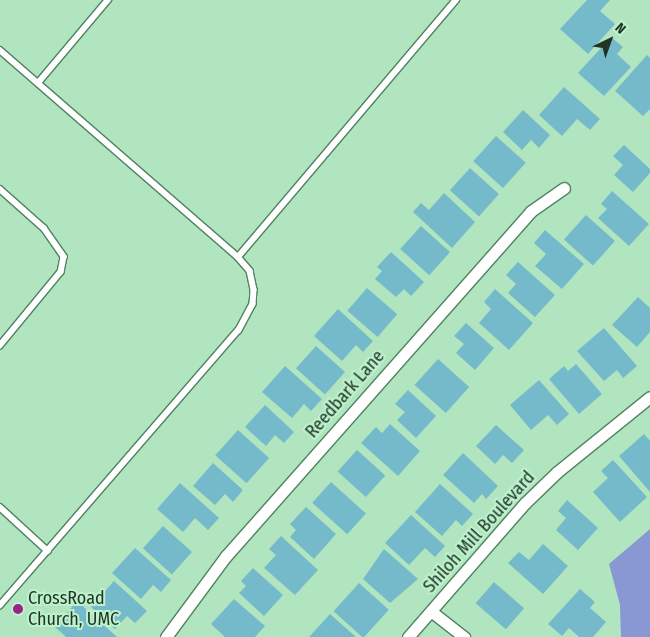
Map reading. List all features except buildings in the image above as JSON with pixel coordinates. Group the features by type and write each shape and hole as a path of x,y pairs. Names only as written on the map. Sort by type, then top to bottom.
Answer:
{"street":[{"name":"Reedbark Lane","path":"166,637 226,556 524,218 564,188"},
{"name":"Shiloh Mill Boulevard","path":"408,637 432,612 525,503 557,472 650,397"},
{"path":"432,612 464,637"}],"lane":[{"path":"38,83 108,0"},
{"path":"238,257 456,0"},
{"path":"0,50 238,257 250,271 254,290 253,304 239,330 0,606"},
{"path":"0,189 44,228 64,256 61,272 0,346"},
{"path":"0,507 48,551"}],"water":[{"path":"650,529 650,637 621,637 620,605 609,564"}],"place":[{"name":"CrossRoad Church, UMC","path":"18,609"}]}
